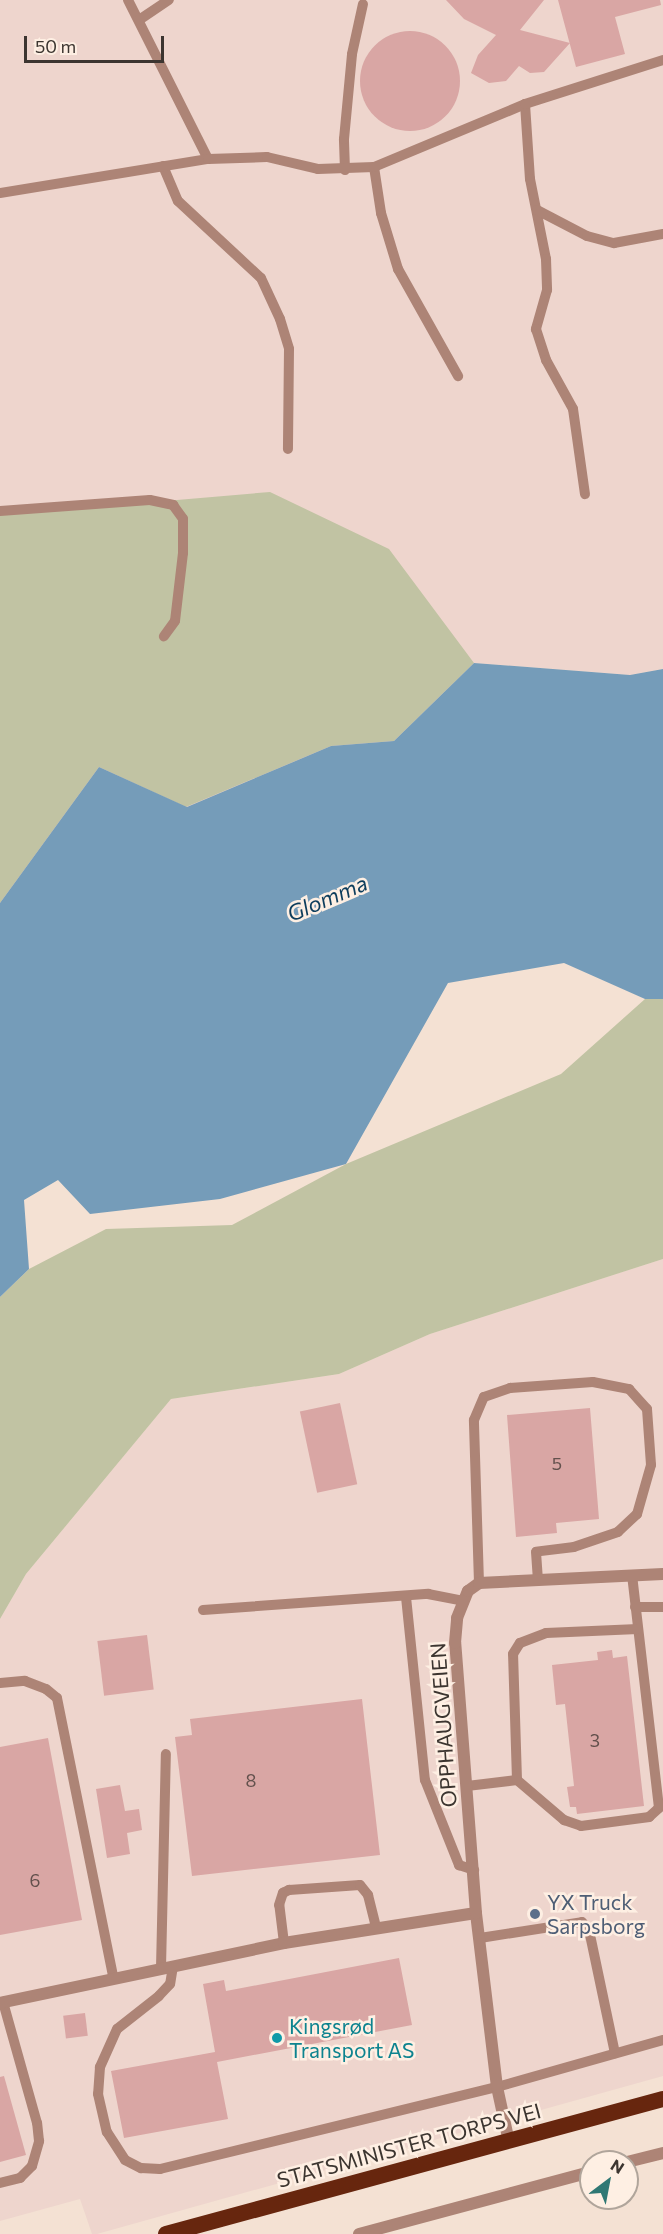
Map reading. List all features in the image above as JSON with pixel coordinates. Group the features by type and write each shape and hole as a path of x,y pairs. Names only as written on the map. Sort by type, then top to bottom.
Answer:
{"highway":[{"name":"STATSMINISTER TORPS VEI","path":"166,2234 663,2099"}],"street":[{"path":"463,1601 468,1591 479,1583 538,1578 663,1574"},
{"name":"OPPHAUGVEIEN","path":"463,1601 455,1642 476,1912 497,2087 509,2142"},
{"path":"2,2003 113,1976 284,1943 476,1912"},
{"path":"639,2159 663,2153"},
{"path":"359,2234 579,2175"}],"lane":[{"path":"128,0 208,159"},
{"path":"139,20 169,0"},
{"path":"345,170 344,139 352,54 363,4"},
{"path":"0,193 208,159 267,157 318,169 345,170 374,167 525,104 663,60"},
{"path":"525,104 530,179 537,210 547,290 537,329 546,360 573,409 585,494"},
{"path":"164,166 178,201 261,278 280,320 289,349 288,449"},
{"path":"374,167 379,204 398,269 458,376"},
{"path":"537,210 587,236 614,243 663,234"},
{"path":"0,511 150,500 173,505 183,519 183,553 175,621 164,636"},
{"path":"479,1583 474,1420 484,1397 510,1388 593,1382 629,1389 646,1409 651,1466 637,1514 618,1532 574,1547 536,1552 538,1578"},
{"path":"467,1786 517,1780 564,1820 581,1826 655,1813 660,1799 632,1576"},
{"path":"203,1610 442,1595 463,1601"},
{"path":"406,1597 425,1779 459,1865 474,1870"},
{"path":"635,1607 663,1607"},
{"path":"517,1780 513,1654 520,1643 546,1633 638,1629"},
{"path":"0,1683 25,1681 46,1689 57,1698 113,1976"},
{"path":"166,1754 167,1967 170,1984 159,1996 117,2029 100,2067 98,2094 115,2149 141,2168 160,2169 497,2087 663,2040"},
{"path":"284,1943 279,1905 283,1893 289,1890 360,1885 368,1895 376,1927"},
{"path":"480,1938 582,1922 589,1930 615,2053"},
{"path":"0,2183 20,2178 32,2166 38,2155 39,2141 38,2123 2,2003"}],"shaded area":[{"path":"0,0 663,0 663,669 630,675 474,663 394,741 0,903"},
{"path":"663,1259 663,2076 97,2234 92,2234 80,2199 0,2221 0,1619 26,1574 171,1399 339,1374 430,1334"}],"green space":[{"path":"270,492 389,549 474,663 394,741 331,746 186,807 99,767 0,903 0,507 95,507"},
{"path":"645,999 663,999 663,1259 430,1334 339,1374 171,1399 26,1574 0,1619 0,1297 29,1269 106,1229 232,1225 346,1164 561,1074"}],"water":[{"name":"Glomma","path":"474,663 630,675 663,669 663,999 645,999 564,963 448,983 346,1164 220,1199 90,1214 58,1180 24,1200 29,1269 0,1297 0,903 99,767 187,807 331,746 394,741"}],"building":[{"path":"446,0 544,0 520,30 570,43 544,72 530,73 519,66 506,81 489,83 471,73 478,55 496,35 464,19"},
{"path":"558,0 660,0 661,5 615,17 625,54 576,67"},
{"path":"410,31 429,35 445,46 456,62 460,81 456,100 445,116 429,127 410,131 391,127 375,116 364,100 360,81 364,62 375,46 391,35"},
{"path":"340,1403 357,1484 317,1493 300,1412"},
{"path":"590,1408 599,1519 556,1523 557,1533 516,1537 507,1415"},
{"path":"147,1635 154,1690 104,1696 97,1641"},
{"path":"612,1650 613,1658 627,1656 644,1806 577,1814 576,1807 570,1807 567,1787 574,1786 565,1704 556,1705 552,1665 598,1660 597,1652"},
{"path":"362,1699 380,1855 192,1876 175,1737 192,1735 190,1719"},
{"path":"48,1738 82,1920 0,1935 0,1747"},
{"path":"120,1785 125,1811 139,1809 142,1830 127,1833 130,1854 107,1858 96,1789"},
{"name":"Kingsrød Transport AS","path":"399,1958 412,2025 217,2062 228,2119 124,2138 111,2071 215,2052 203,1984 224,1980 226,1991"},
{"path":"85,2013 88,2036 66,2039 63,2016"},
{"path":"4,2076 26,2155 0,2162 0,2077"}],"place":[{"name":"YX Truck Sarpsborg","path":"535,1914"},
{"name":"Kingsrød Transport AS","path":"277,2038"}]}
